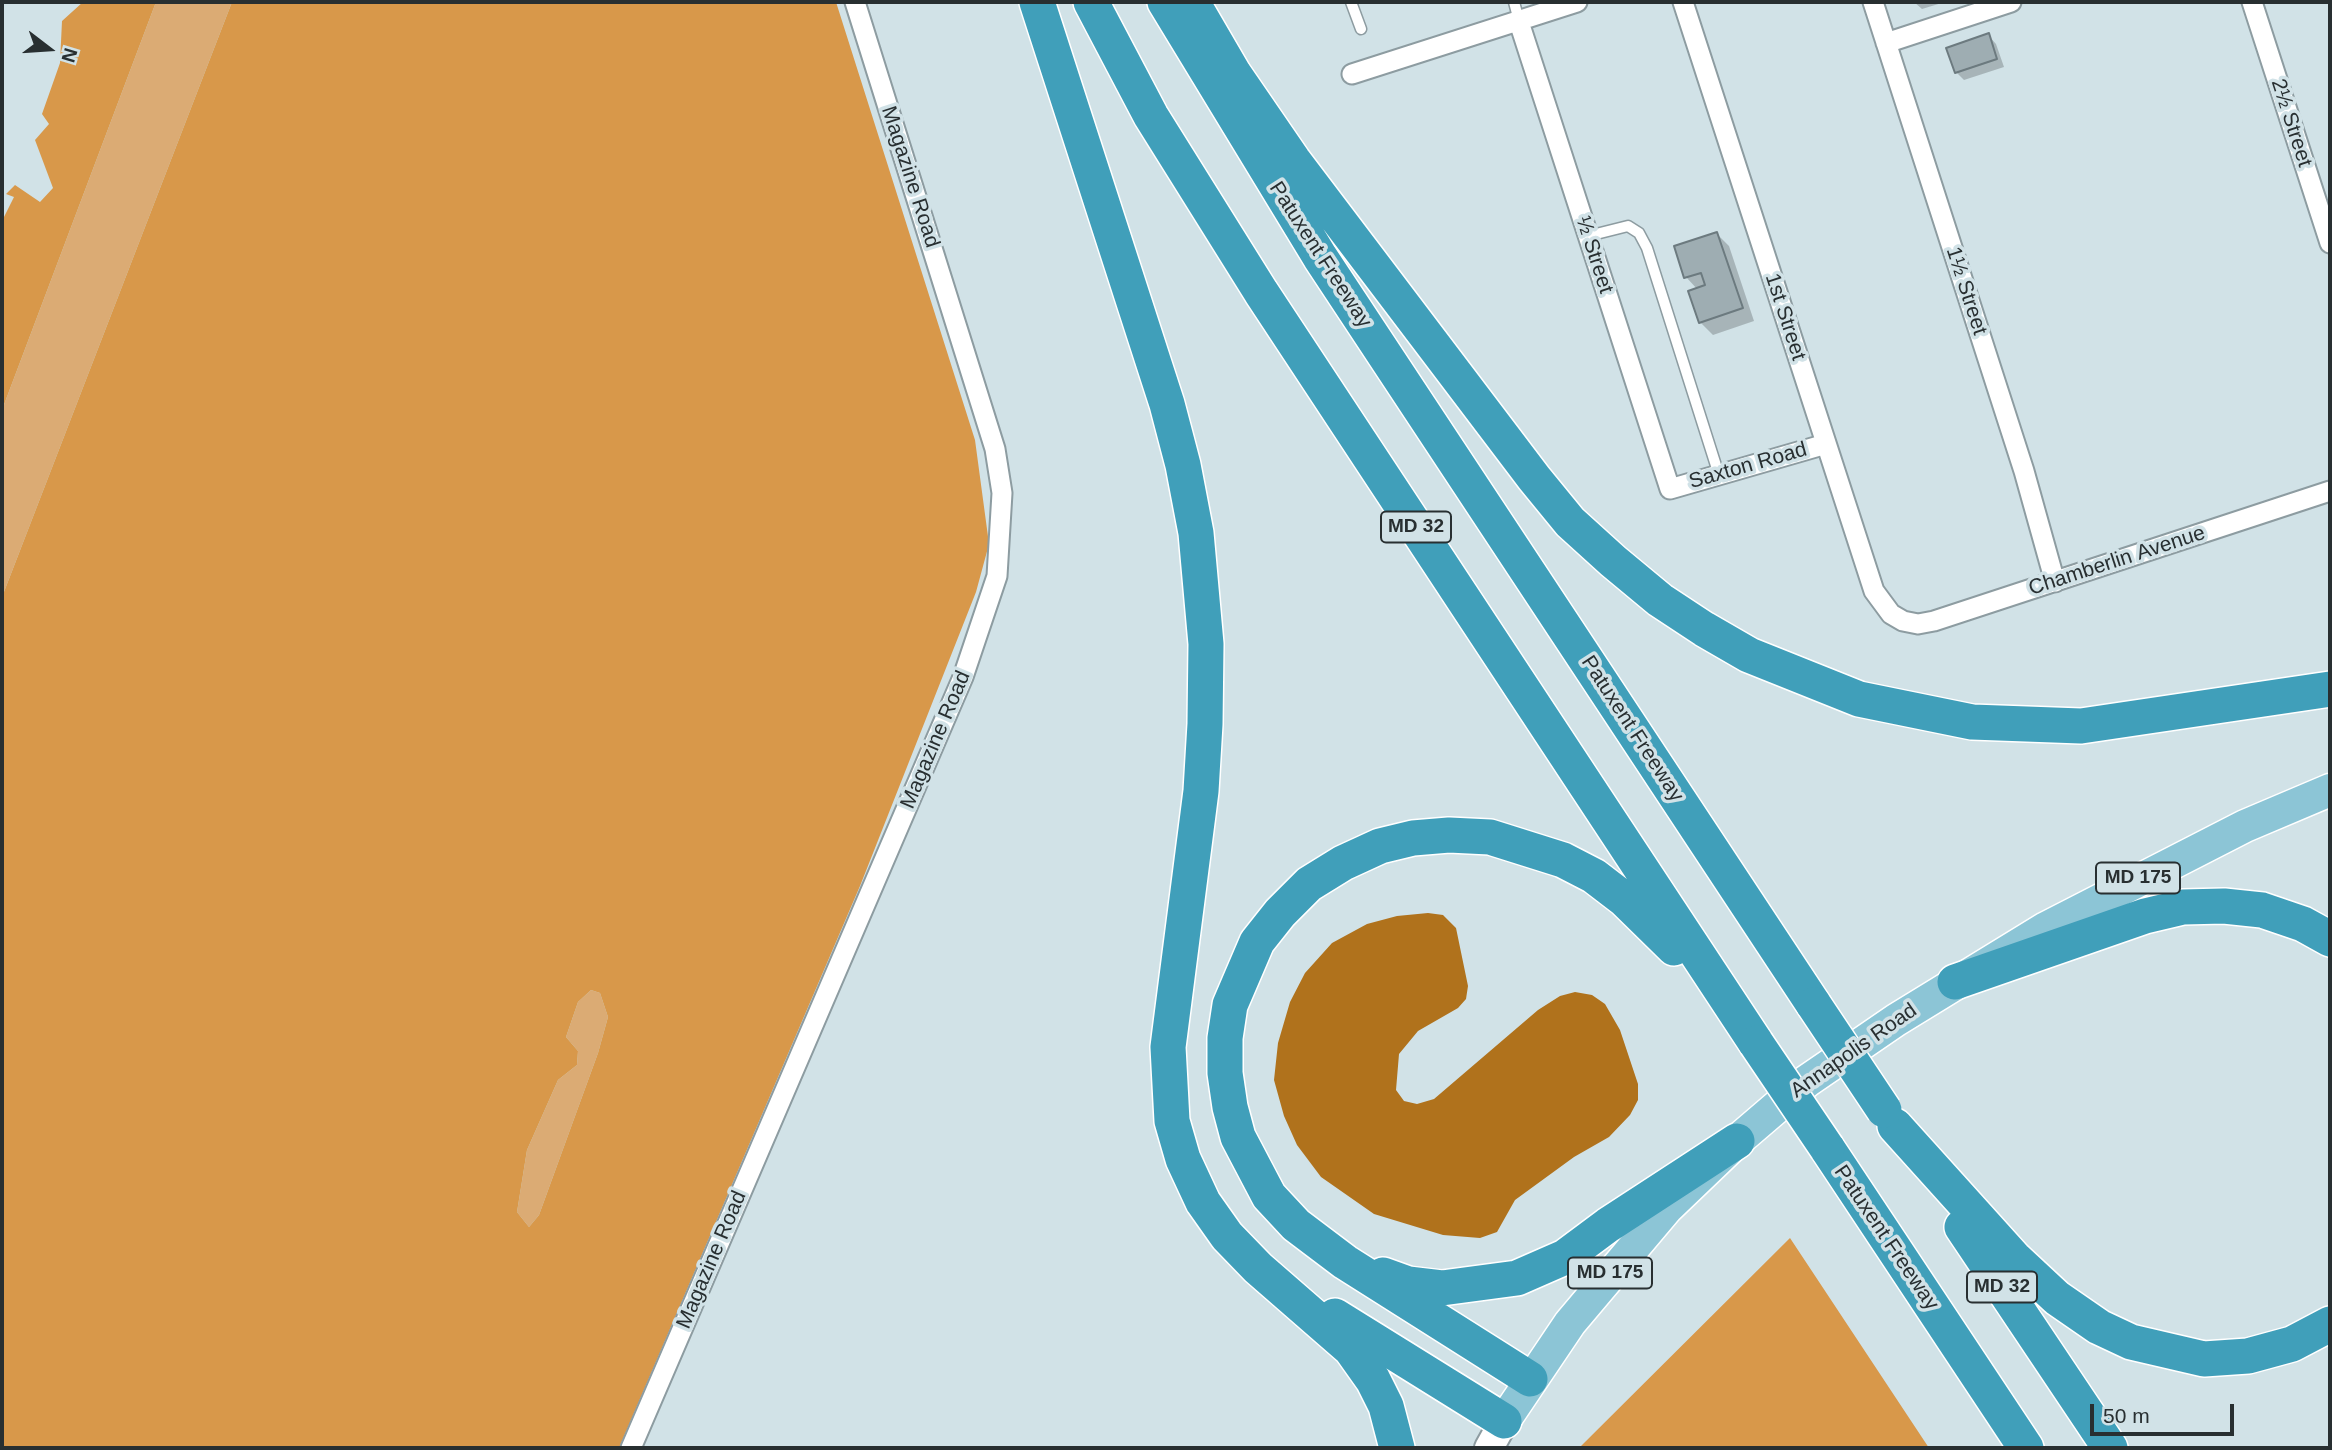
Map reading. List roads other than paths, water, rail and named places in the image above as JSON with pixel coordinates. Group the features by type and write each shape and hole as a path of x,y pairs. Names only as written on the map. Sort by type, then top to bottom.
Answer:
{"highway":[{"path":"1037,2 1167,404 1183,464 1196,533 1206,644 1205,724 1201,791 1168,1047 1172,1121 1183,1159 1203,1202 1227,1236 1258,1268 1351,1349 1373,1380 1386,1406 1397,1448"},
{"name":"Patuxent Freeway","path":"1091,2 1151,116 1233,249 2026,1448"},
{"name":"Patuxent Freeway","path":"1165,2 1320,257 2110,1448"},
{"path":"1192,2 1234,74 1293,160 1534,478 1570,522 1613,561 1660,600 1704,629 1749,654 1859,699 1972,722 2081,726 2330,689"},
{"path":"1530,1379 1345,1262 1296,1225 1269,1196 1238,1137 1225,1073 1225,1038 1230,1005 1257,942 1280,913 1309,884 1343,863 1380,846 1413,838 1449,835 1490,837 1552,856 1594,876 1650,922 1748,1030"},
{"path":"1955,982 2145,916 2183,907 2262,909 2303,924 2330,939"},
{"path":"1889,1118 2014,1258 2057,1298 2099,1327 2131,1342 2204,1359 2248,1356 2292,1344 2330,1324"},
{"path":"1345,1262 1408,1284 1443,1288 1517,1278 1565,1257 1608,1225 1737,1141"},
{"path":"1258,1268 1497,1434"}],"main road":[{"name":"Annapolis Road","path":"1497,1434 1530,1379 1613,1270 1667,1208 1737,1141 1808,1081 1955,982 2046,928 2134,880 2245,826 2330,790"}],"street":[{"name":"Magazine Road","path":"631,1448 964,677 996,576 1002,493 995,449 855,2"},
{"path":"1352,75 1577,2"},
{"name":"1st Street","path":"1683,2 1874,592 1891,614 1903,621"},
{"name":"1½ Street","path":"1873,2 2024,471 2055,582"},
{"path":"1886,43 2011,2"},
{"name":"2½ Street","path":"2252,2 2330,243"},
{"name":"½ Street","path":"1519,22 1671,489"},
{"name":"Saxton Road","path":"1671,489 1826,444"},
{"name":"Chamberlin Avenue","path":"1903,621 1918,624 1934,621 2330,491"}],"lane":[{"path":"1350,2 1361,29"},
{"path":"1514,2 1519,22"},
{"path":"1588,236 1628,226 1639,233 1647,248 1719,475"}]}
